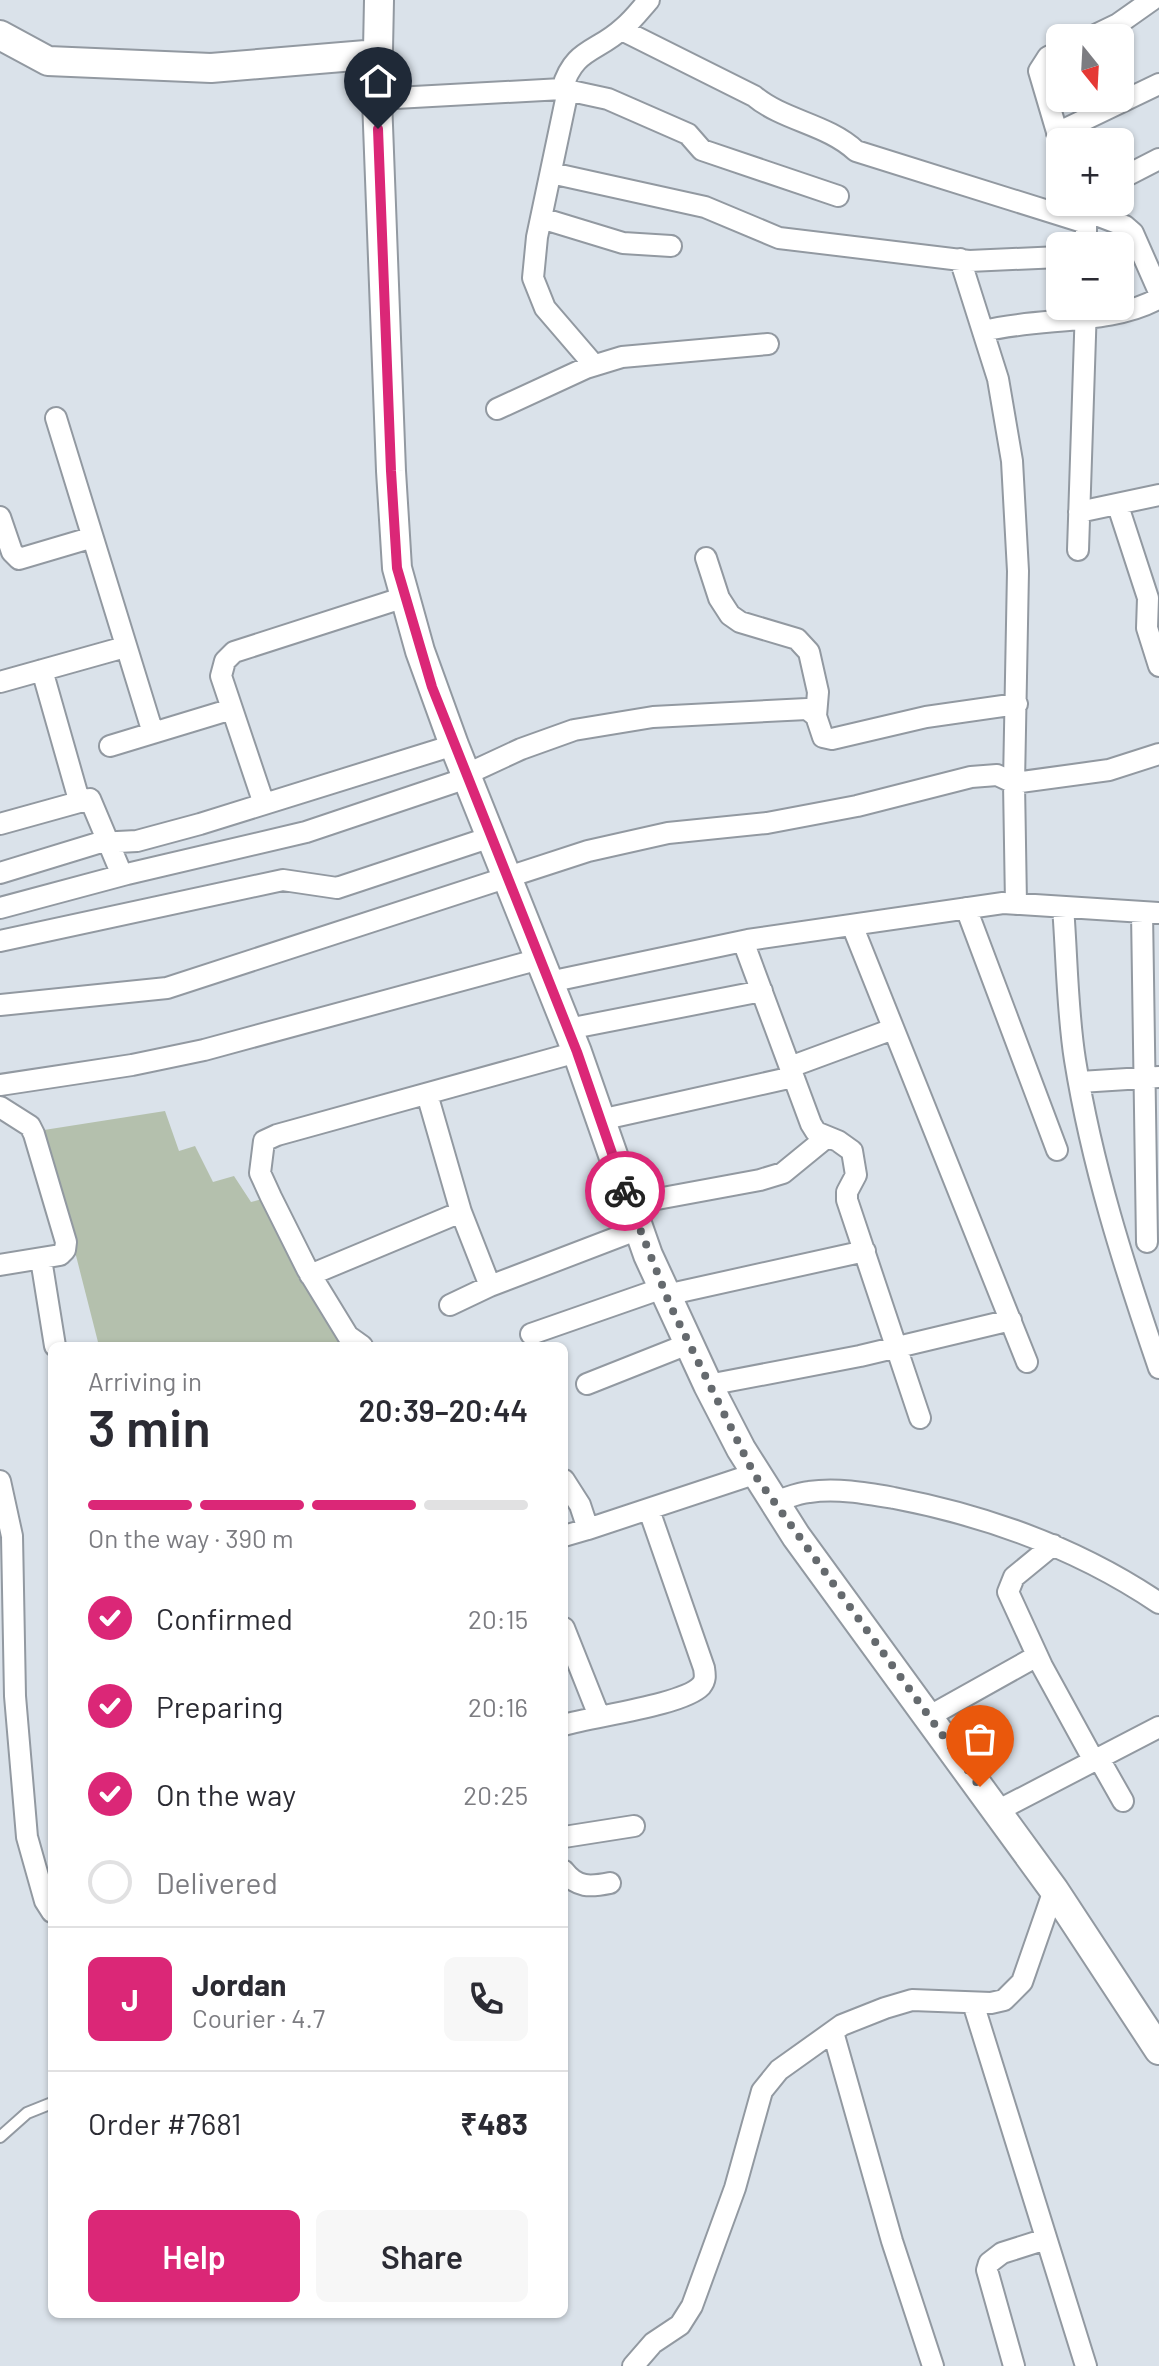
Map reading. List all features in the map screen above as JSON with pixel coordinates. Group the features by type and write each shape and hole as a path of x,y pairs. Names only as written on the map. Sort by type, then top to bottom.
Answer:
{"main road":[{"path":"379,0 377,99 397,568 420,651 454,745 573,1041 664,1292 754,1474 1054,1890 1159,2050"},
{"path":"0,35 48,61 211,68 378,54"}],"street":[{"path":"594,365 545,308 533,278 541,218 568,70 575,60 622,30 649,0"},
{"path":"1118,24 1152,0"},
{"path":"622,30 754,96 768,107 844,140 856,151 1046,199"},
{"path":"1046,60 1039,71 1046,94"},
{"path":"1076,128 1159,84"},
{"path":"377,99 565,89 608,99 688,134 702,150 838,196"},
{"path":"1134,172 1159,159"},
{"path":"551,173 705,207 779,238 960,259 1046,257"},
{"path":"1103,216 1133,233 1159,292"},
{"path":"541,218 623,243 671,246"},
{"path":"960,259 998,379 1012,461 1018,571 1014,783 1016,904"},
{"path":"1134,310 1159,298"},
{"path":"984,331 1046,318"},
{"path":"1078,550 1086,320"},
{"path":"497,409 531,390 622,357 768,344"},
{"path":"56,418 90,538 153,733"},
{"path":"1079,512 1159,495"},
{"path":"1118,506 1150,575 1147,628 1159,666"},
{"path":"0,517 12,552 19,559 90,538"},
{"path":"706,558 719,598 730,615 740,622 797,639 809,652 818,692 816,716 823,737 832,739 937,715 1017,704"},
{"path":"264,804 221,676 225,661 234,652 405,597"},
{"path":"0,682 125,647"},
{"path":"42,670 79,800"},
{"path":"0,908 122,875 306,832 466,776 521,749 574,730 705,713 800,708 816,716"},
{"path":"110,746 232,709"},
{"path":"0,873 108,841 137,841 454,745"},
{"path":"0,1005 167,988 588,851 668,833 767,823 857,806 971,777 997,775 1014,783 1109,770 1159,754"},
{"path":"0,824 90,799 122,875"},
{"path":"0,941 283,880 337,888 491,837"},
{"path":"0,1085 132,1065 204,1050 545,970 966,908 1016,904 1150,912 1153,1242 1116,1243"},
{"path":"1063,907 1075,1058 1094,1161 1116,1243 1153,1335 1159,1368"},
{"path":"966,908 1057,1150"},
{"path":"852,925 1027,1362"},
{"path":"743,941 816,1132 852,1151 856,1175 847,1192 847,1200 920,1418"},
{"path":"356,1342 348,1336 310,1275 260,1173 264,1141 427,1094 573,1041 762,991"},
{"path":"600,1120 792,1072 893,1029"},
{"path":"1080,1082 1153,1077"},
{"path":"427,1094 461,1212 490,1286"},
{"path":"0,1107 30,1126 34,1134 66,1242 65,1250 60,1255 0,1265"},
{"path":"450,1305 634,1216 783,1173 827,1137"},
{"path":"310,1275 461,1212"},
{"path":"531,1334 664,1292 865,1251"},
{"path":"41,1259 54,1342"},
{"path":"708,1385 898,1348 1011,1320"},
{"path":"587,1384 688,1344"},
{"path":"568,1535 754,1474"},
{"path":"0,1481 12,1536 15,1696 27,1837 48,1906"},
{"path":"568,1486 580,1505 588,1529"},
{"path":"773,1502 808,1492 852,1490 941,1507 1053,1545 1118,1576 1159,1603"},
{"path":"568,1724 681,1696 700,1687 705,1680 704,1668 649,1510"},
{"path":"1053,1545 1014,1577 1008,1592 1037,1656 1123,1801"},
{"path":"928,1717 1037,1656"},
{"path":"570,1661 599,1716"},
{"path":"997,1811 1159,1727"},
{"path":"568,1836 634,1826"},
{"path":"568,1876 583,1886 610,1883"},
{"path":"633,2366 653,2343 680,2325 692,2306 735,2188 762,2091 779,2070 833,2032 885,2008 912,2000 973,2003 1004,2000 1022,1982 1054,1890"},
{"path":"973,2003 1086,2366"},
{"path":"833,2032 892,2241 933,2366"},
{"path":"1014,2366 987,2270 989,2263 1002,2253 1046,2239"}],"lane":[{"path":"0,2137 27,2113 48,2105"}],"green space":[{"path":"165,1111 179,1151 195,1146 213,1182 234,1176 251,1202 262,1199 347,1342 98,1342 44,1130"}],"way so far":[{"path":"625,1191 670,1305 754,1474 980,1787"}],"route":[{"path":"378,129 397,568 432,687 577,1052 625,1191"}]}
